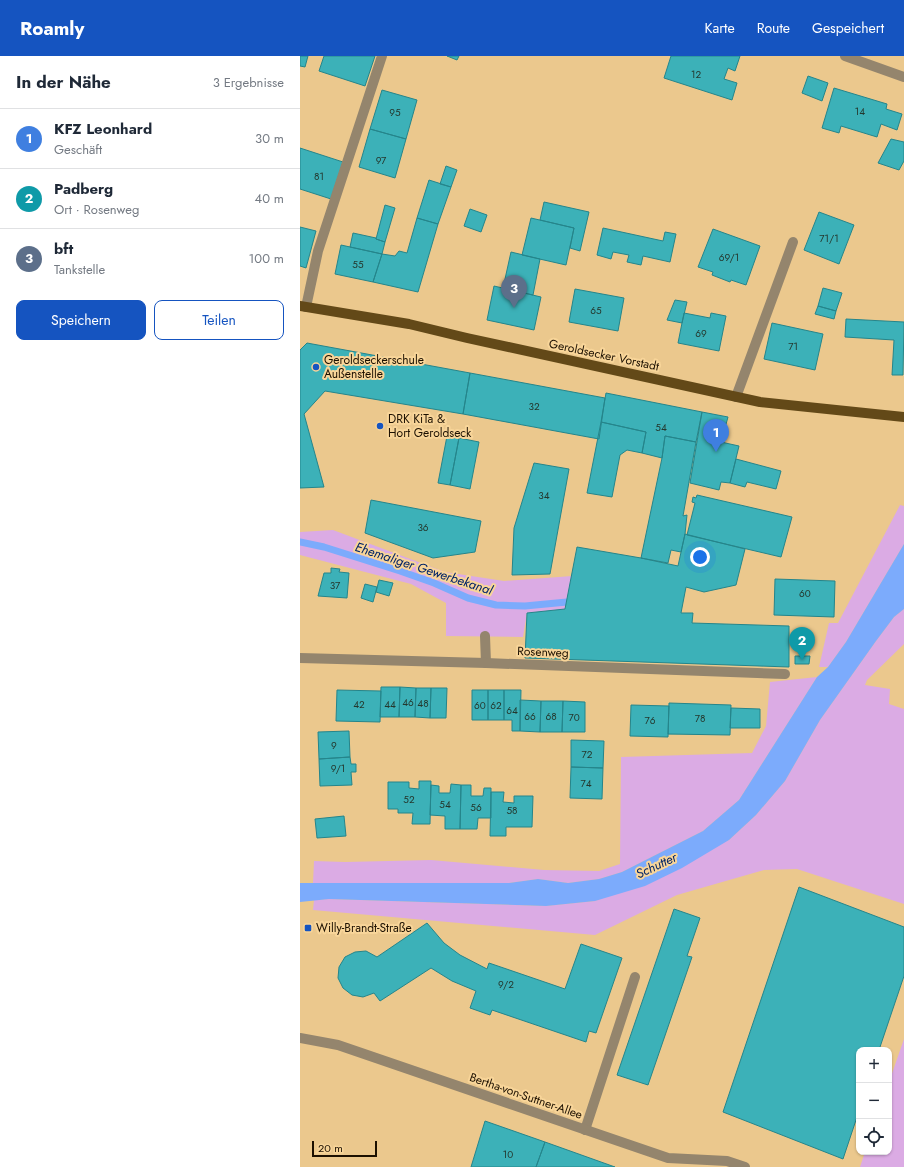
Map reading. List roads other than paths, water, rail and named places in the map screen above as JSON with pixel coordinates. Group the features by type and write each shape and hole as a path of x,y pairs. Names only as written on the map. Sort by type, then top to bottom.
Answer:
{"main road":[{"name":"Geroldsecker Vorstadt","path":"303,306 409,324 474,340 760,402 904,417"}],"street":[{"path":"303,306 318,251 382,56"},
{"path":"845,56 904,77"},
{"path":"736,397 793,242"},
{"path":"486,636 486,663"},
{"name":"Rosenweg","path":"300,658 785,674"},
{"path":"585,1130 635,977"},
{"name":"Bertha-von-Suttner-Allee","path":"300,1038 338,1045 668,1158 726,1161 745,1167"}],"water":[{"name":"Schutter","path":"904,544 904,609 894,617 876,641 820,720 785,781 756,815 729,840 682,868 645,886 595,901 546,906 329,899 300,902 300,883 509,883 538,879 568,883 599,879 622,872 703,831 739,800 817,677 828,667 846,642"}],"waterway":[{"name":"Ehemaliger Gewerbekanal","path":"300,542 324,547 400,571 434,583 468,598 496,605 525,606 567,602"}],"place":[{"name":"bft","path":"514,308"},
{"name":"Geroldseckerschule Außenstelle","path":"316,367"},
{"name":"DRK KiTa & Hort Geroldseck","path":"380,426"},
{"name":"KFZ Leonhard","path":"716,452"},
{"name":"Padberg","path":"802,660"},
{"name":"Willy-Brandt-Straße","path":"308,928"}]}
